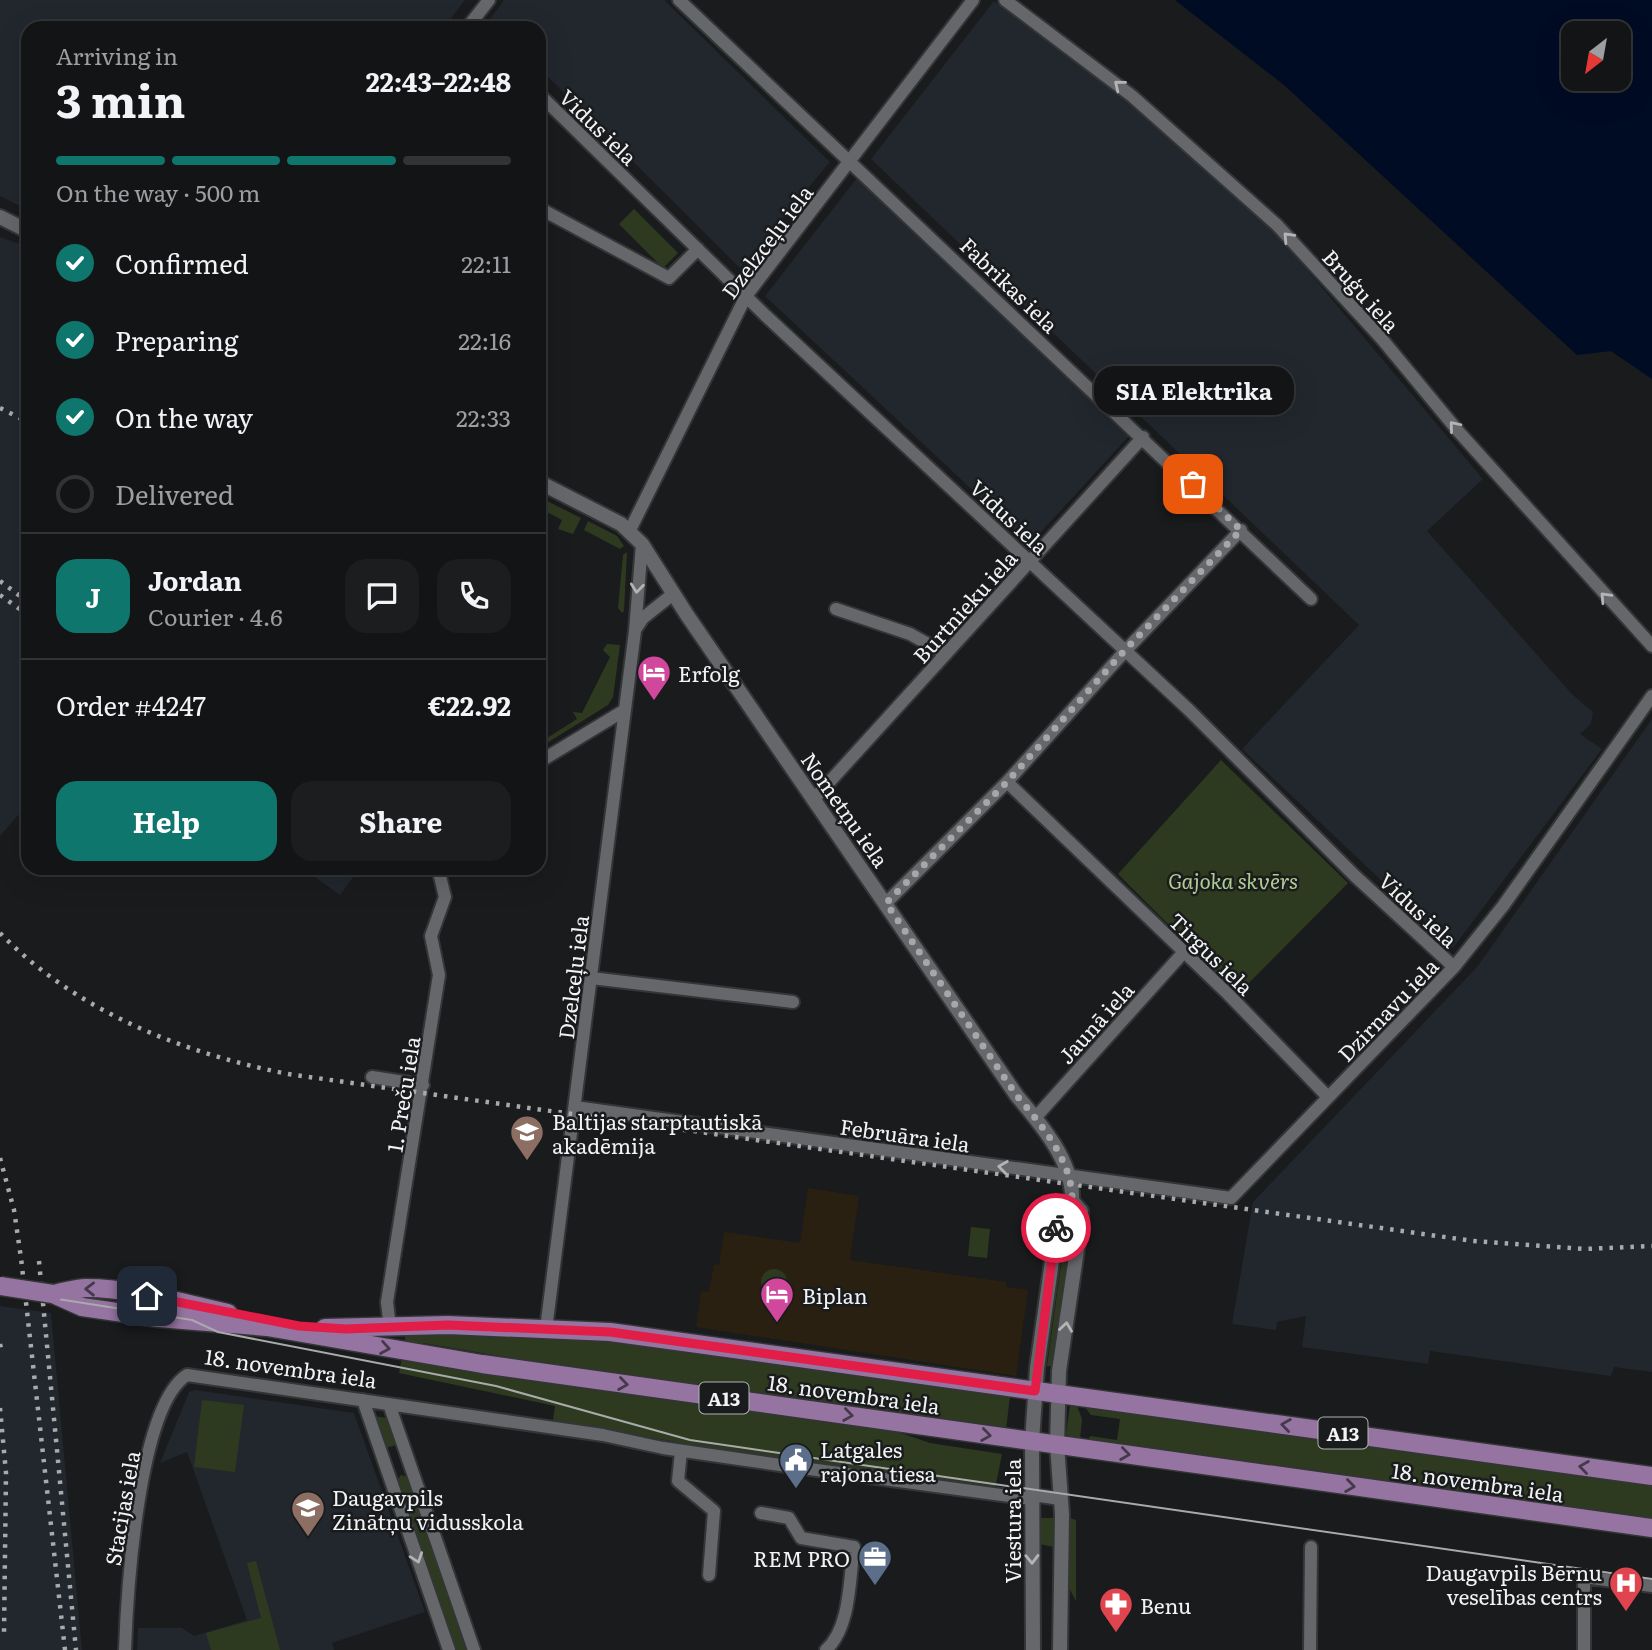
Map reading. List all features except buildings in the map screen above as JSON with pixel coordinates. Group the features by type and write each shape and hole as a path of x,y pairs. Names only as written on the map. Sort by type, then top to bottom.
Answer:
{"main road":[{"name":"18. novembra iela","path":"0,1286 53,1294 82,1307 108,1311 267,1327 482,1364 1652,1528"},
{"name":"18. novembra iela","path":"53,1294 84,1288 103,1289 299,1326 390,1328 448,1325 622,1334 1652,1476"}],"street":[{"path":"473,21 489,0"},
{"name":"Fabrikas iela","path":"680,0 1311,599"},
{"name":"Dzelzceļu iela","path":"630,530 746,296 973,0"},
{"name":"Bruģu iela","path":"1005,0 1132,96 1277,225 1381,338 1458,431 1652,646"},
{"name":"Vidus iela","path":"546,101 746,296 1125,650 1355,876 1454,967"},
{"path":"546,212 669,278 698,249"},
{"path":"0,217 21,228"},
{"name":"Burtnieku iela","path":"813,800 1143,437"},
{"name":"Nometņu iela","path":"546,486 630,530 642,544 813,800 1017,1096 1035,1118 1070,1176 1072,1202 1081,1211 1081,1223 1058,1395"},
{"path":"886,903 1007,782 1125,650 1241,530"},
{"name":"Dzelceļu iela","path":"546,1329 635,631 642,544"},
{"path":"635,631 643,618 673,594"},
{"path":"836,608 911,634 946,654"},
{"name":"Dzirnavu iela","path":"1231,1198 1454,967 1503,906 1652,696"},
{"path":"546,758 625,710"},
{"name":"Tirgus iela","path":"1007,782 1328,1097"},
{"name":"1. Preču iela","path":"390,1328 387,1302 439,975 431,936 445,897 440,875"},
{"name":"Jaunā iela","path":"1035,1118 1183,953"},
{"path":"591,978 793,1002"},
{"path":"372,1077 423,1085"},
{"name":"Februāra iela","path":"575,1107 1231,1198"},
{"path":"1035,1391 1058,1218 1072,1202"},
{"name":"18. novembra iela","path":"180,1379 195,1374 603,1435 681,1451 1031,1499 1040,1496 1060,1499"},
{"name":"Stacijas iela","path":"125,1650 134,1521 157,1426 168,1394 180,1379"},
{"name":"Viestura iela","path":"1033,1650 1031,1499 1035,1391"},
{"path":"1058,1395 1060,1650"},
{"path":"363,1401 449,1650"},
{"path":"389,1404 474,1650"},
{"path":"681,1451 678,1481 714,1511 709,1575"},
{"path":"388,1473 410,1465"},
{"path":"761,1513 789,1518 801,1538 854,1547 843,1622 836,1641 827,1650"},
{"path":"1310,1650 1311,1547"},
{"path":"1584,1650 1584,1577 1652,1586"}],"shaded area":[{"path":"0,0 465,0 449,21 21,21 21,206 0,196"},
{"path":"504,0 664,0 830,162 740,268 546,75 546,21 490,19"},
{"path":"994,1 1148,114 1272,228 1483,479 1427,531 1572,694 1593,712 1591,724 1580,734 1602,749 1453,948 1242,749 1359,625 871,159"},
{"path":"857,178 1130,435 1030,544 765,296"},
{"path":"0,237 21,244 21,812 0,836"},
{"path":"1652,719 1652,1372 1614,1367 1611,1376 1430,1351 1428,1364 1302,1347 1306,1316 1277,1322 1276,1330 1232,1324 1253,1202 1477,967"},
{"path":"312,875 355,875 340,895"},
{"path":"808,1188 859,1196 850,1260 1006,1282 1006,1287 1028,1290 1016,1376 696,1327 701,1291 709,1292 714,1264 719,1265 724,1232 800,1243"},
{"path":"0,1306 51,1313 82,1650 0,1650"},
{"name":"Daugavpils Zinātņu vidusskola","path":"195,1390 354,1413 425,1612 332,1643 334,1650 137,1650 138,1628 182,1628 194,1636 247,1620 187,1452 160,1463 189,1392"}],"green space":[{"path":"634,209 678,253 663,268 619,224"},
{"path":"546,500 581,518 573,534 558,529 562,520 546,512"},
{"path":"588,521 617,536 624,546 620,549 584,530"},
{"path":"627,552 622,613 618,608 623,555"},
{"path":"607,644 620,645 613,697 608,705 546,744 546,739 577,719 573,712 582,713 610,657 603,650"},
{"name":"Gajoka skvērs","path":"1221,760 1348,883 1238,994 1118,874"},
{"path":"1070,1219 1073,1223 1053,1366 1047,1366 1067,1221"},
{"path":"971,1227 990,1229 987,1258 968,1256"},
{"path":"774,1269 783,1273 787,1282 783,1291 774,1295 765,1291 761,1282 765,1273"},
{"path":"455,1334 602,1340 1010,1396 1006,1430 423,1343 405,1344 405,1336"},
{"path":"402,1357 504,1376 895,1431 930,1443 1002,1454 995,1489 687,1444 553,1420 555,1406 399,1373"},
{"path":"202,1400 244,1405 235,1472 194,1467"},
{"path":"1070,1405 1077,1406 1082,1419 1080,1440 1066,1435"},
{"path":"1084,1406 1652,1485 1652,1519 1088,1441 1090,1436 1117,1440 1120,1419 1091,1415"},
{"path":"375,1416 387,1418 396,1445 386,1448"},
{"path":"401,1475 407,1477 466,1650 456,1650 397,1480"},
{"path":"1038,1518 1053,1518 1054,1547 1039,1544"},
{"path":"1070,1518 1076,1520 1076,1601 1068,1586"},
{"path":"256,1561 280,1650 211,1650 206,1633 261,1618 247,1563"}],"water":[{"path":"1175,0 1652,0 1652,379 1611,351 1577,355 1284,85"}],"tram line":[{"path":"0,1290 192,1320 218,1332 496,1386 690,1440 1652,1579"}],"railway":[{"path":"0,408 21,418"},
{"path":"0,581 21,597"},
{"path":"0,595 21,610"},
{"path":"0,933 30,961 97,1007 171,1041 288,1074 1473,1241 1584,1249 1652,1246"},
{"path":"0,1158 14,1210 21,1258 65,1650"},
{"path":"39,1261 76,1650"},
{"path":"0,1344 2,1353"},
{"path":"0,1408 6,1473 4,1634"}],"way so far":[{"path":"1056,1228 1058,1218 1072,1202 1073,1186 1070,1176 1035,1118 1017,1096 886,903 1007,782 1125,650 1241,530 1193,484"}],"place":[{"name":"SIA Elektrika","path":"1193,484"},
{"name":"Erfolg","path":"654,702"},
{"name":"Baltijas starptautiskā akadēmija","path":"527,1162"},
{"name":"Biplan","path":"777,1324"},
{"name":"Latgales rajona tiesa","path":"796,1490"},
{"name":"Daugavpils Zinātņu vidusskola","path":"308,1538"},
{"name":"REM PRO","path":"875,1587"},
{"name":"Daugavpils Bērnu veselības centrs","path":"1626,1613"},
{"name":"Benu","path":"1116,1634"}],"route":[{"path":"147,1296 299,1326 346,1329 448,1325 610,1332 1035,1391 1056,1228"}]}
